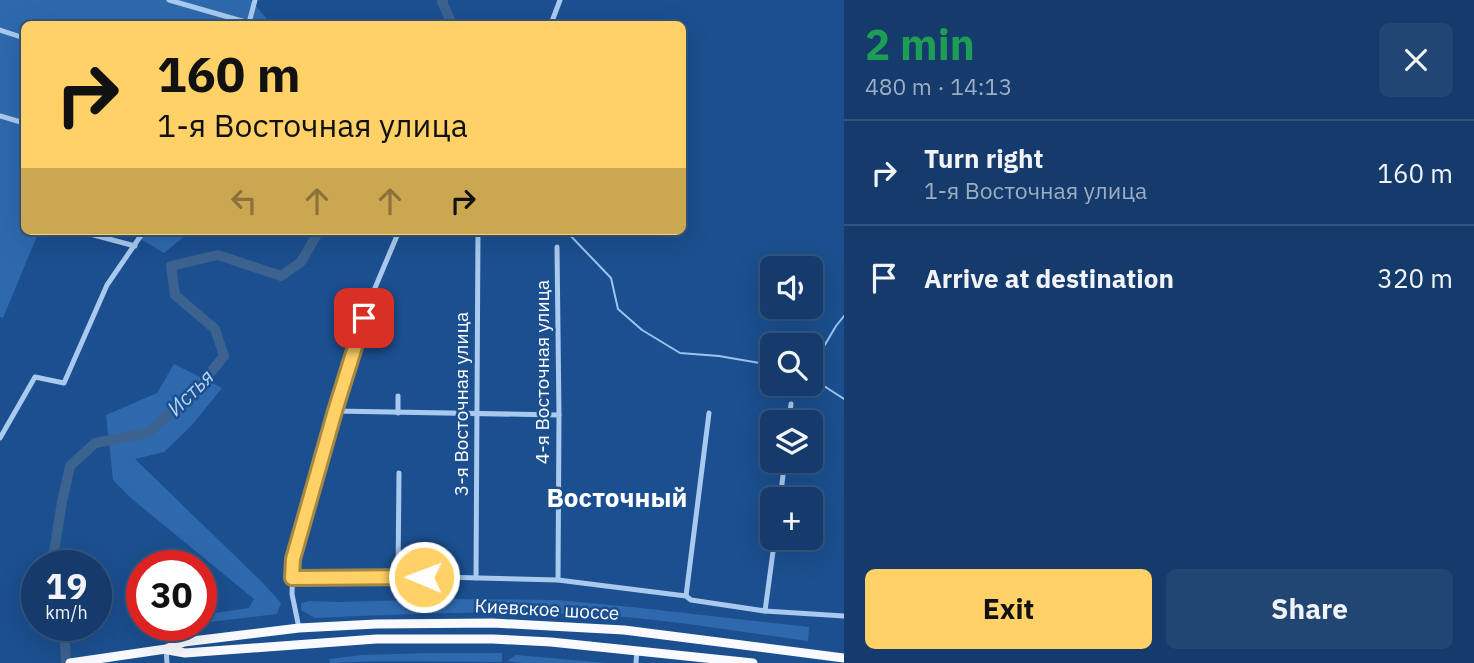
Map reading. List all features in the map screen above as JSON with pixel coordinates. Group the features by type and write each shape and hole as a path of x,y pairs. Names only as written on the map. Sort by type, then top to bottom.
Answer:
{"highway":[{"name":"Киевское шоссе","path":"70,663 166,649 184,642 299,628 376,624 506,624 624,630 844,658"},
{"path":"506,624 498,628 498,633 507,640"},
{"name":"Киевское шоссе","path":"166,649 185,653 376,639 507,640 637,650 753,663"}],"street":[{"path":"169,0 242,21"},
{"path":"250,21 255,0"},
{"path":"552,21 560,0"},
{"path":"0,30 21,37"},
{"path":"0,116 21,122"},
{"path":"94,235 135,246"},
{"path":"0,438 35,377 64,383 107,285 142,235"},
{"path":"299,628 292,594 293,559 335,411 372,295 397,235"},
{"name":"3-я Восточная улица","path":"477,578 478,235"},
{"name":"4-я Восточная улица","path":"557,247 558,580"},
{"path":"398,396 398,413"},
{"path":"790,410 791,404"},
{"path":"335,411 559,415"},
{"path":"687,596 709,413"},
{"path":"398,473 398,576"},
{"path":"765,611 773,550"},
{"path":"292,578 398,576 558,580 687,596 691,600 765,611 844,616"},
{"path":"166,649 167,663"},
{"path":"636,663 637,650"}],"shaded area":[{"path":"0,0 251,0 268,21 21,21 21,235 37,235 3,318 0,317"},
{"path":"134,235 186,235 164,253"},
{"path":"174,364 222,388 192,425 164,452 135,459 263,583 281,603 277,614 217,621 217,613 249,608 254,599 217,569 217,550 194,550 113,480 106,415 157,393"},
{"path":"557,600 809,627 808,641 624,617 470,613 315,618 301,610 301,603 309,601"},
{"path":"502,653 502,662 330,663 329,659 362,655"},
{"path":"516,655 608,663 507,661"}],"waterway":[{"name":"Истья","path":"443,0 451,21"},
{"name":"Истья","path":"54,550 70,466 95,443 147,433 194,393 224,356 215,329 175,295 171,266 218,255 281,276 301,262 317,235"},
{"path":"570,235 611,278 618,309 642,330 680,353 760,363"},
{"path":"823,348 844,316"},
{"path":"823,385 844,399"},
{"name":"Истья","path":"65,641 66,663"}],"district":[{"name":"Восточный","path":"617,497"}],"route":[{"path":"364,318 293,559 292,578 424,577"}]}
